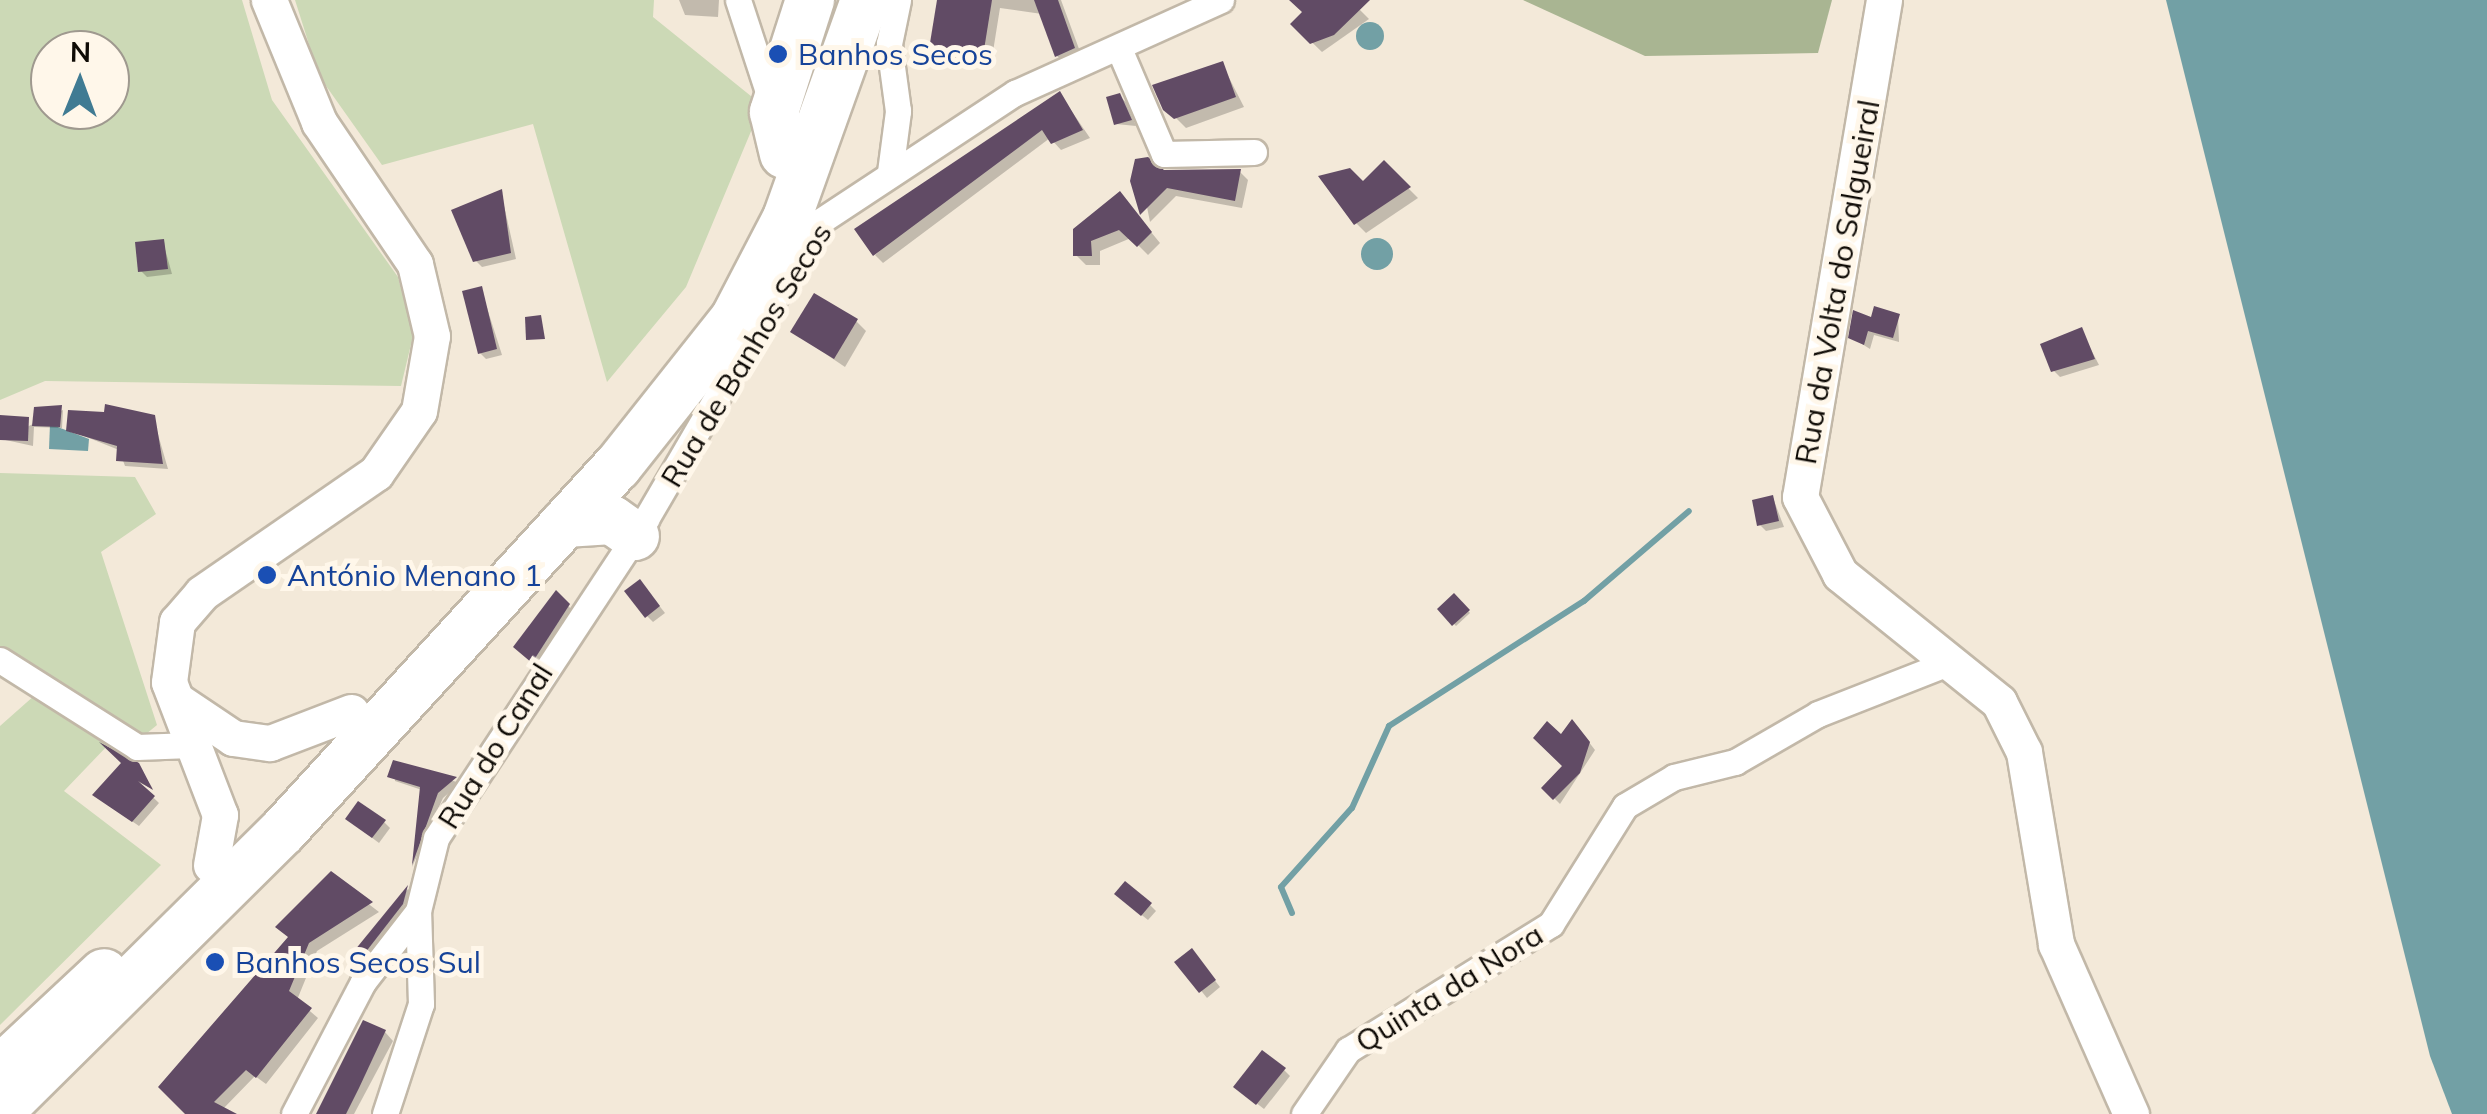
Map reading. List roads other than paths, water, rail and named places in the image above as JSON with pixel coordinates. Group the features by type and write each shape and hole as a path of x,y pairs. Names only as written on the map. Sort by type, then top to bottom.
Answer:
{"highway":[{"path":"779,133 810,0"},
{"path":"0,1070 210,865 634,398 707,301 840,0"},
{"path":"0,1111 270,844 566,524 735,318 787,218 866,0"},
{"path":"617,466 626,505 641,528"},
{"path":"566,524 612,520 641,528"}],"street":[{"path":"210,865 220,815 191,745 167,656 176,622 202,594 376,473 425,392 432,336 415,264 312,110 269,0"},
{"path":"738,0 779,133"},
{"path":"890,172 898,111 889,44 898,0"},
{"name":"Rua de Banhos Secos","path":"641,528 819,222 1015,93 1120,51 1221,0"},
{"name":"Rua da Volta do Salgueiral","path":"1884,0 1800,497 1840,574 1998,702 2024,752 2056,944 2131,1114"},
{"path":"1120,51 1164,154 1254,152"},
{"name":"Rua do Canal","path":"385,1114 420,1004 418,911 436,838 641,528"},
{"path":"0,660 137,747 191,745"},
{"name":"Quinta da Nora","path":"1304,1114 1348,1050 1551,924 1625,806 1674,776 1736,762 1818,714 1948,663"},
{"path":"178,701 232,738 270,743 352,712"},
{"path":"294,1114 363,982 418,911"}],"water":[{"path":"2166,0 2487,0 2487,1114 2452,1114 2430,1056"},
{"path":"1370,22 1380,26 1384,36 1380,46 1370,50 1360,46 1356,36 1360,26"},
{"path":"1377,238 1388,243 1393,254 1388,265 1377,270 1366,265 1361,254 1366,243"},
{"path":"50,424 89,439 88,451 49,449"}],"waterway":[{"path":"1292,913 1281,887 1352,808 1389,726 1584,601 1689,511"}],"place":[{"name":"Banhos Secos","path":"778,54"},
{"name":"António Menano 1","path":"267,575"},
{"name":"Banhos Secos Sul","path":"215,962"}]}
